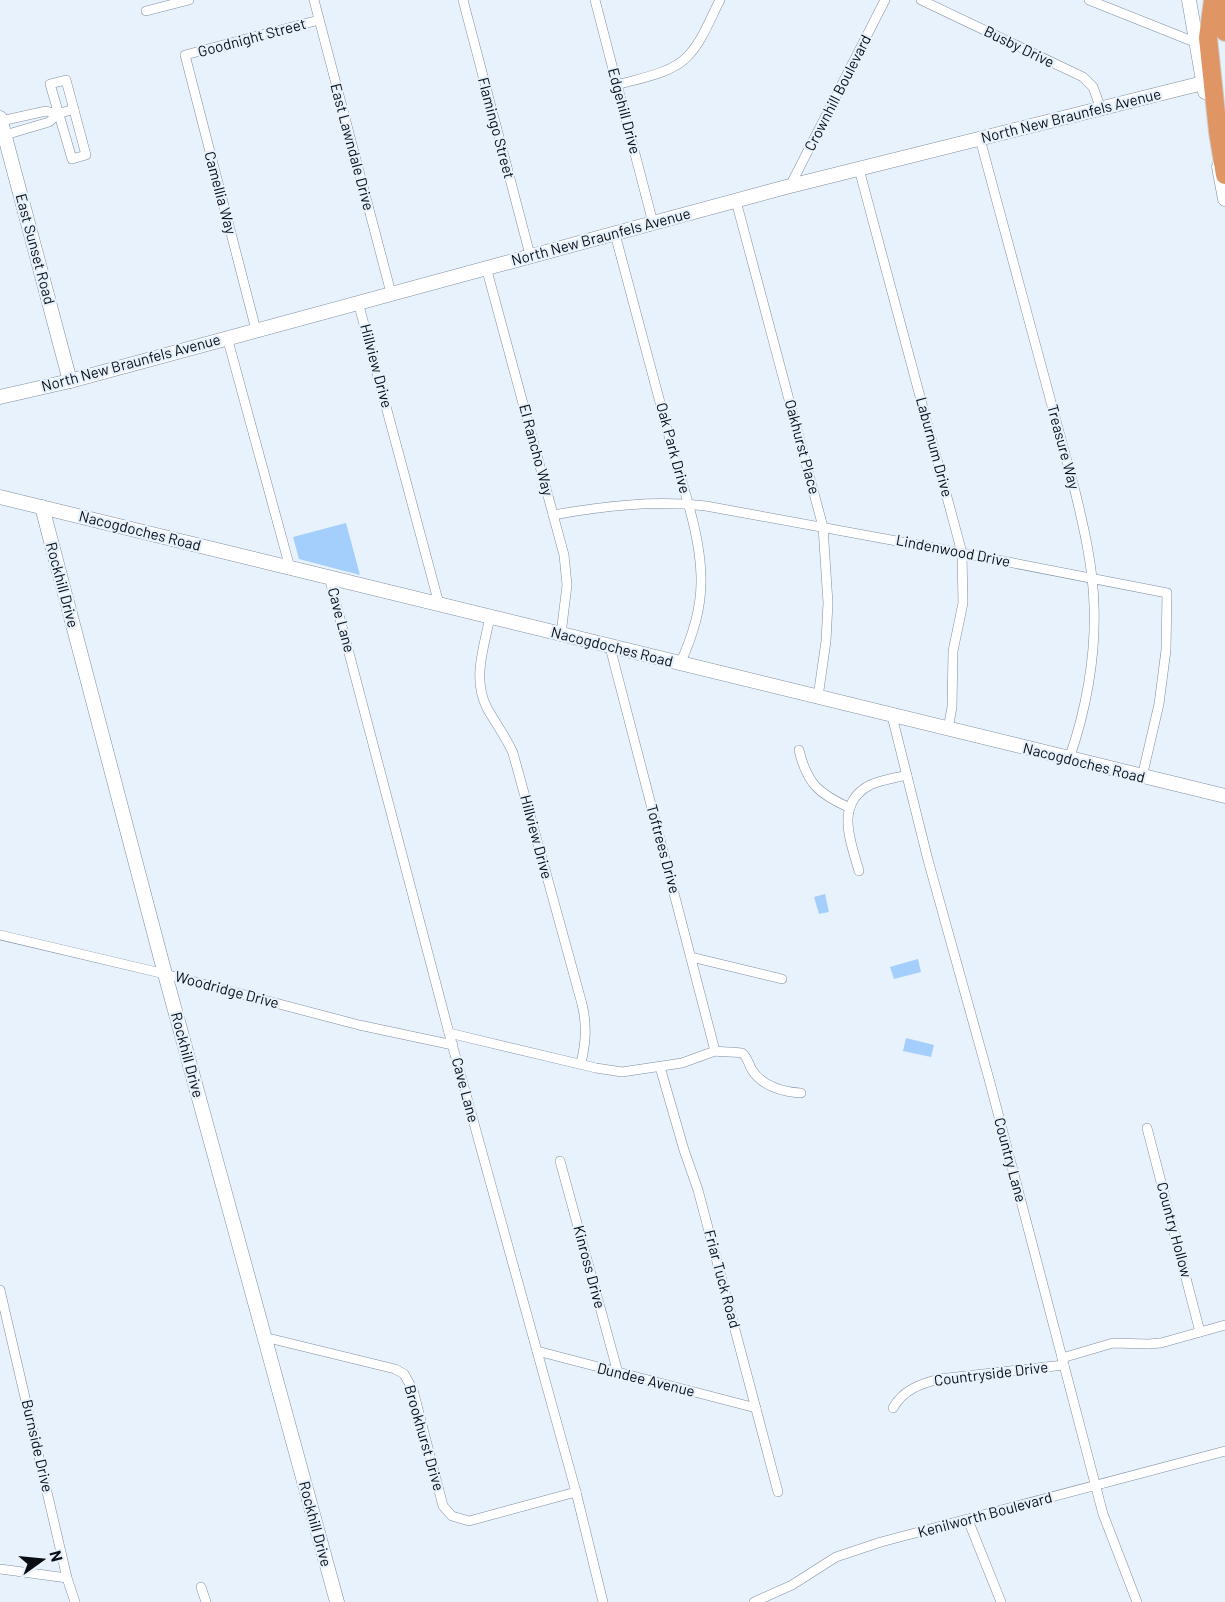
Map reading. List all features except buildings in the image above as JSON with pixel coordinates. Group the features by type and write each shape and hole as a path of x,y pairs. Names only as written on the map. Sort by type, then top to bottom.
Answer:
{"highway":[{"path":"1213,0 1208,38 1225,175"},
{"path":"1220,0 1225,32"}],"street":[{"path":"146,11 189,0"},
{"name":"East Lawndale Drive","path":"314,0 391,293"},
{"name":"Flamingo Street","path":"463,0 530,255"},
{"name":"Edgehill Drive","path":"595,0 653,222"},
{"path":"618,85 669,69 687,57 703,33 720,0"},
{"name":"Crownhill Boulevard","path":"790,186 885,0"},
{"name":"Busby Drive","path":"921,0 1083,77 1093,87 1101,109"},
{"path":"1089,0 1197,44"},
{"path":"1189,0 1225,199"},
{"name":"Goodnight Street","path":"185,55 319,20"},
{"name":"Camellia Way","path":"185,55 256,330"},
{"path":"66,80 86,154 72,159 58,114 51,84 66,80"},
{"name":"North New Braunfels Avenue","path":"0,397 70,381 790,186 1203,83"},
{"path":"2,125 36,126 48,122 58,114 74,109"},
{"path":"2,125 46,111 58,114"},
{"path":"34,114 36,126"},
{"name":"East Sunset Road","path":"2,125 70,381"},
{"path":"66,141 81,136"},
{"name":"Treasure Way","path":"980,139 1084,530 1094,604 1094,623 1088,683 1076,742 1070,759"},
{"name":"Laburnum Drive","path":"859,169 962,553 963,603 953,651 952,707 948,729"},
{"name":"Oakhurst Place","path":"736,201 823,527 828,603 826,641 818,697"},
{"name":"Oak Park Drive","path":"615,234 699,556 701,592 694,628 680,664"},
{"name":"El Rancho Way","path":"486,267 566,570 566,600 561,634"},
{"name":"Hillview Drive","path":"358,302 440,604"},
{"path":"227,337 290,568"},
{"name":"Nacogdoches Road","path":"0,497 1225,796"},
{"name":"Lindenwood Drive","path":"553,514 611,505 687,503 1167,593 1166,650 1160,704 1142,777"},
{"name":"Rockhill Drive","path":"42,507 165,974 337,1602"},
{"name":"Cave Lane","path":"329,577 450,1033 576,1492 603,1602"},
{"name":"Hillview Drive","path":"490,617 479,672 479,685 488,710 501,728 513,753 582,1004 586,1020 586,1040 581,1063"},
{"name":"Toftrees Drive","path":"610,646 715,1051"},
{"name":"Country Lane","path":"892,716 928,860 989,1079 1103,1514 1137,1602"},
{"path":"799,750 803,769 811,782 830,799 850,808"},
{"path":"858,871 848,831 847,819 850,808 862,790 873,784 907,775"},
{"name":"Woodridge Drive","path":"0,935 165,974 359,1025 453,1044"},
{"path":"691,957 783,979"},
{"path":"450,1033 596,1068 622,1072 697,1059 715,1051 740,1052 761,1080 778,1089 801,1093"},
{"name":"Friar Tuck Road","path":"660,1067 681,1142 699,1190 778,1492"},
{"name":"Country Hollow","path":"1147,1128 1200,1332"},
{"name":"Kinross Drive","path":"560,1161 618,1373"},
{"name":"Burnside Drive","path":"0,1290 67,1578 75,1602"},
{"name":"Countryside Drive","path":"893,1408 904,1394 922,1383 1063,1361 1113,1343 1148,1344 1225,1325"},
{"name":"Brookhurst Drive","path":"264,1337 386,1366 404,1374 413,1390 443,1506 452,1516 469,1521 576,1492"},
{"name":"Dundee Avenue","path":"537,1351 756,1408"},
{"name":"Kenilworth Boulevard","path":"754,1602 792,1585 843,1554 1225,1451"},
{"path":"968,1520 1001,1602"},
{"path":"0,1569 67,1578"},
{"path":"201,1587 206,1602"}],"shaded area":[{"path":"346,523 360,575 299,559 293,537"},
{"path":"825,894 829,912 819,914 814,897"},
{"path":"918,959 921,972 894,979 890,967"},
{"path":"906,1038 934,1045 931,1057 903,1051"}]}
